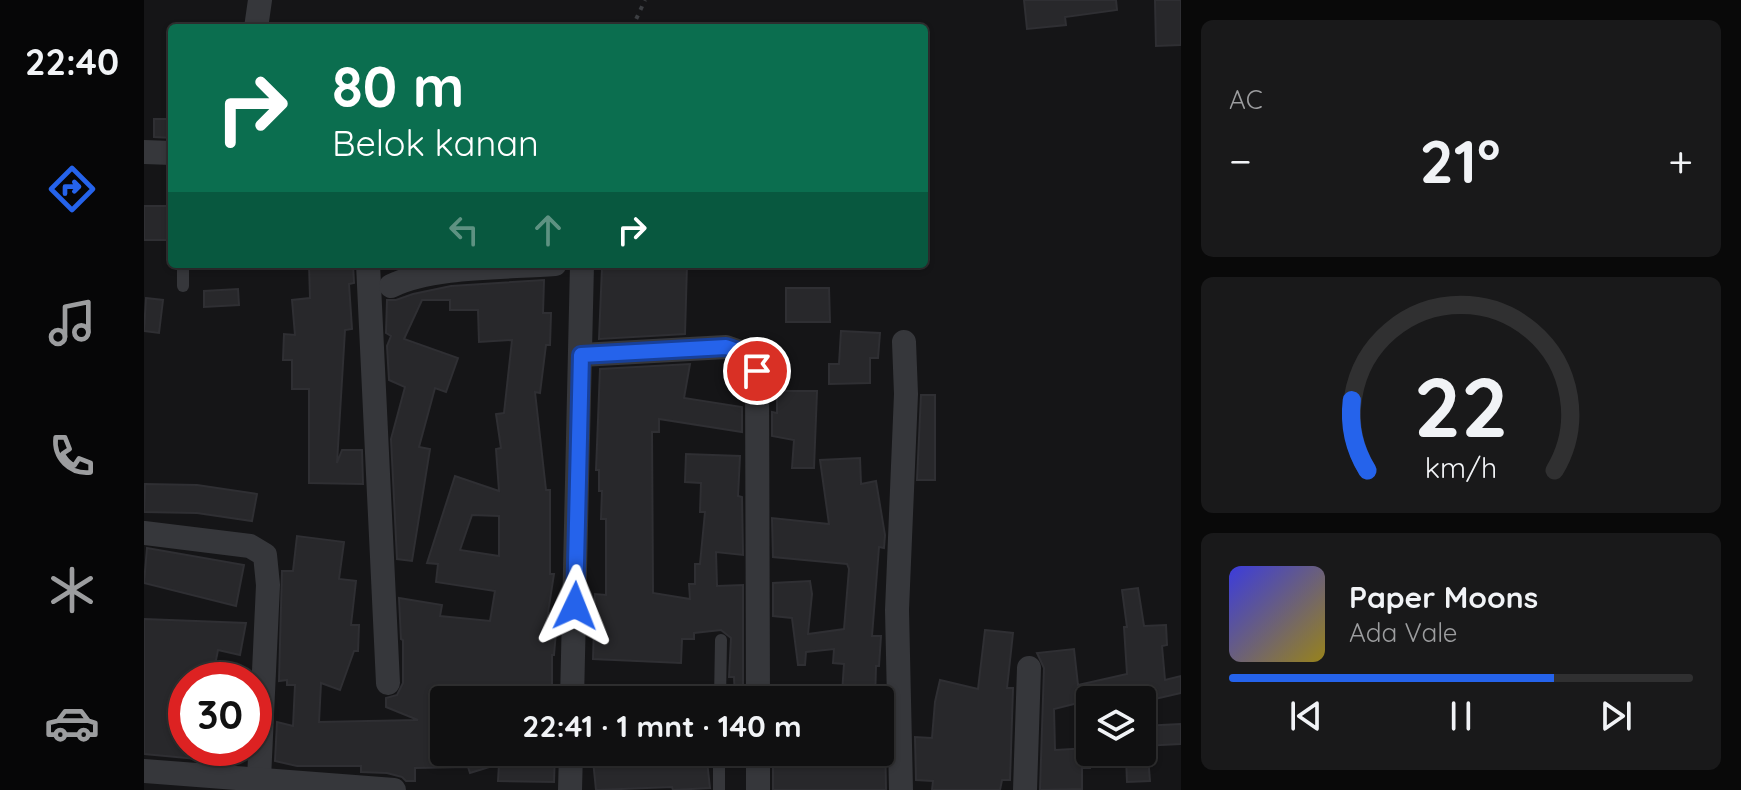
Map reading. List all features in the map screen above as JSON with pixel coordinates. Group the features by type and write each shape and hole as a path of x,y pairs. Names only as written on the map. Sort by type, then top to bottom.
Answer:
{"street":[{"path":"257,24 260,0"},
{"path":"144,152 168,153"},
{"path":"368,268 388,683"},
{"path":"391,286 408,277 503,268"},
{"path":"572,686 582,268"},
{"path":"901,790 897,610 906,394 904,342"},
{"path":"581,355 726,347 749,355 757,371 758,686"},
{"path":"144,533 250,546 265,555 268,585 259,779"},
{"path":"1025,790 1029,668"},
{"path":"570,790 571,766"},
{"path":"758,766 758,790"},
{"path":"144,771 394,790"}],"lane":[{"path":"183,268 183,286"},
{"path":"720,686 721,640"},
{"path":"719,766 719,790"}],"path":[{"path":"634,24 645,0"}],"building":[{"path":"1024,0 1116,0 1117,10 1065,17 1066,25 1027,29"},
{"path":"1155,0 1181,0 1181,45 1156,46"},
{"path":"154,119 168,119 168,138 154,137"},
{"path":"144,206 168,206 168,240 144,240"},
{"path":"309,268 353,268 354,283 349,284 352,329 345,330 337,463 342,450 362,450 363,484 309,483 309,389 292,389 292,360 283,360 284,334 295,335 292,300 310,298"},
{"path":"602,268 687,268 685,334 599,339"},
{"path":"544,280 543,313 551,313 550,345 546,345 540,393 535,392 546,490 550,490 550,574 554,574 547,619 557,620 552,686 430,686 430,766 493,766 470,773 468,767 415,768 415,781 406,781 387,773 361,772 361,766 297,766 275,761 277,722 293,726 295,685 287,685 287,680 279,681 282,571 293,571 297,536 344,542 339,579 356,581 351,625 359,625 358,651 354,651 340,690 321,683 319,722 418,720 386,707 386,698 397,695 403,683 399,598 442,605 440,616 490,621 495,591 436,582 438,564 427,563 455,476 499,491 496,449 501,448 496,414 504,413 512,340 479,342 478,310 450,310 450,300 422,300 404,339 458,358 446,392 435,388 419,447 430,449 412,561 397,559 391,439 405,387 389,380 387,346 391,336 386,333 387,300 451,286","holes":["472,515 499,516 499,556 460,550"]},
{"path":"786,288 829,288 830,322 786,322"},
{"path":"238,289 239,305 204,307 204,291"},
{"path":"146,298 163,300 159,333 144,331"},
{"path":"841,331 880,333 878,358 870,358 870,383 829,384 829,364 839,364"},
{"path":"690,364 684,398 742,407 742,432 659,419 659,432 652,432 653,593 690,599 689,584 695,584 695,564 700,564 705,512 700,512 701,483 685,482 686,454 740,456 738,496 742,497 743,555 716,552 717,586 743,585 743,686 734,686 734,677 729,677 731,638 721,630 694,633 694,639 682,639 681,663 593,659 595,594 606,595 606,519 601,519 602,491 599,491 599,470 596,470 600,369"},
{"path":"777,391 817,391 814,468 792,468 794,440 772,436 772,412 777,413"},
{"path":"921,395 935,395 935,480 917,480"},
{"path":"860,458 861,484 876,481 885,535 884,548 879,547 872,636 881,636 875,686 843,686 844,664 833,663 834,649 806,652 805,665 798,665 792,618 773,616 773,583 810,581 812,594 808,634 844,629 847,564 773,557 772,518 829,524 820,460"},
{"path":"145,484 197,485 257,494 252,521 197,513 144,512"},
{"path":"147,548 244,565 236,606 144,583"},
{"path":"1138,588 1144,626 1166,625 1167,645 1162,646 1165,680 1181,676 1181,693 1156,699 1156,686 1076,686 1076,704 1054,709 1055,750 1076,749 1076,766 1090,768 1082,768 1082,789 1040,790 1044,668 1037,653 1074,649 1078,685 1127,674 1124,627 1127,627 1122,590"},
{"path":"144,619 246,623 240,655 218,650 216,662 168,662 168,756 144,754"},
{"path":"985,630 1013,633 1007,688 1013,688 1010,780 1002,780 1000,790 932,790 933,781 916,780 915,737 932,738 940,680 978,689"},
{"path":"1181,724 1181,744 1156,745 1156,725"},
{"path":"499,766 555,766 554,782 498,781"},
{"path":"594,766 708,766 710,788 596,790"},
{"path":"773,766 886,766 886,790 773,790"},
{"path":"1126,766 1149,766 1150,781 1127,782"}],"route":[{"path":"575,606 581,355 726,347 749,355 757,371"}]}
